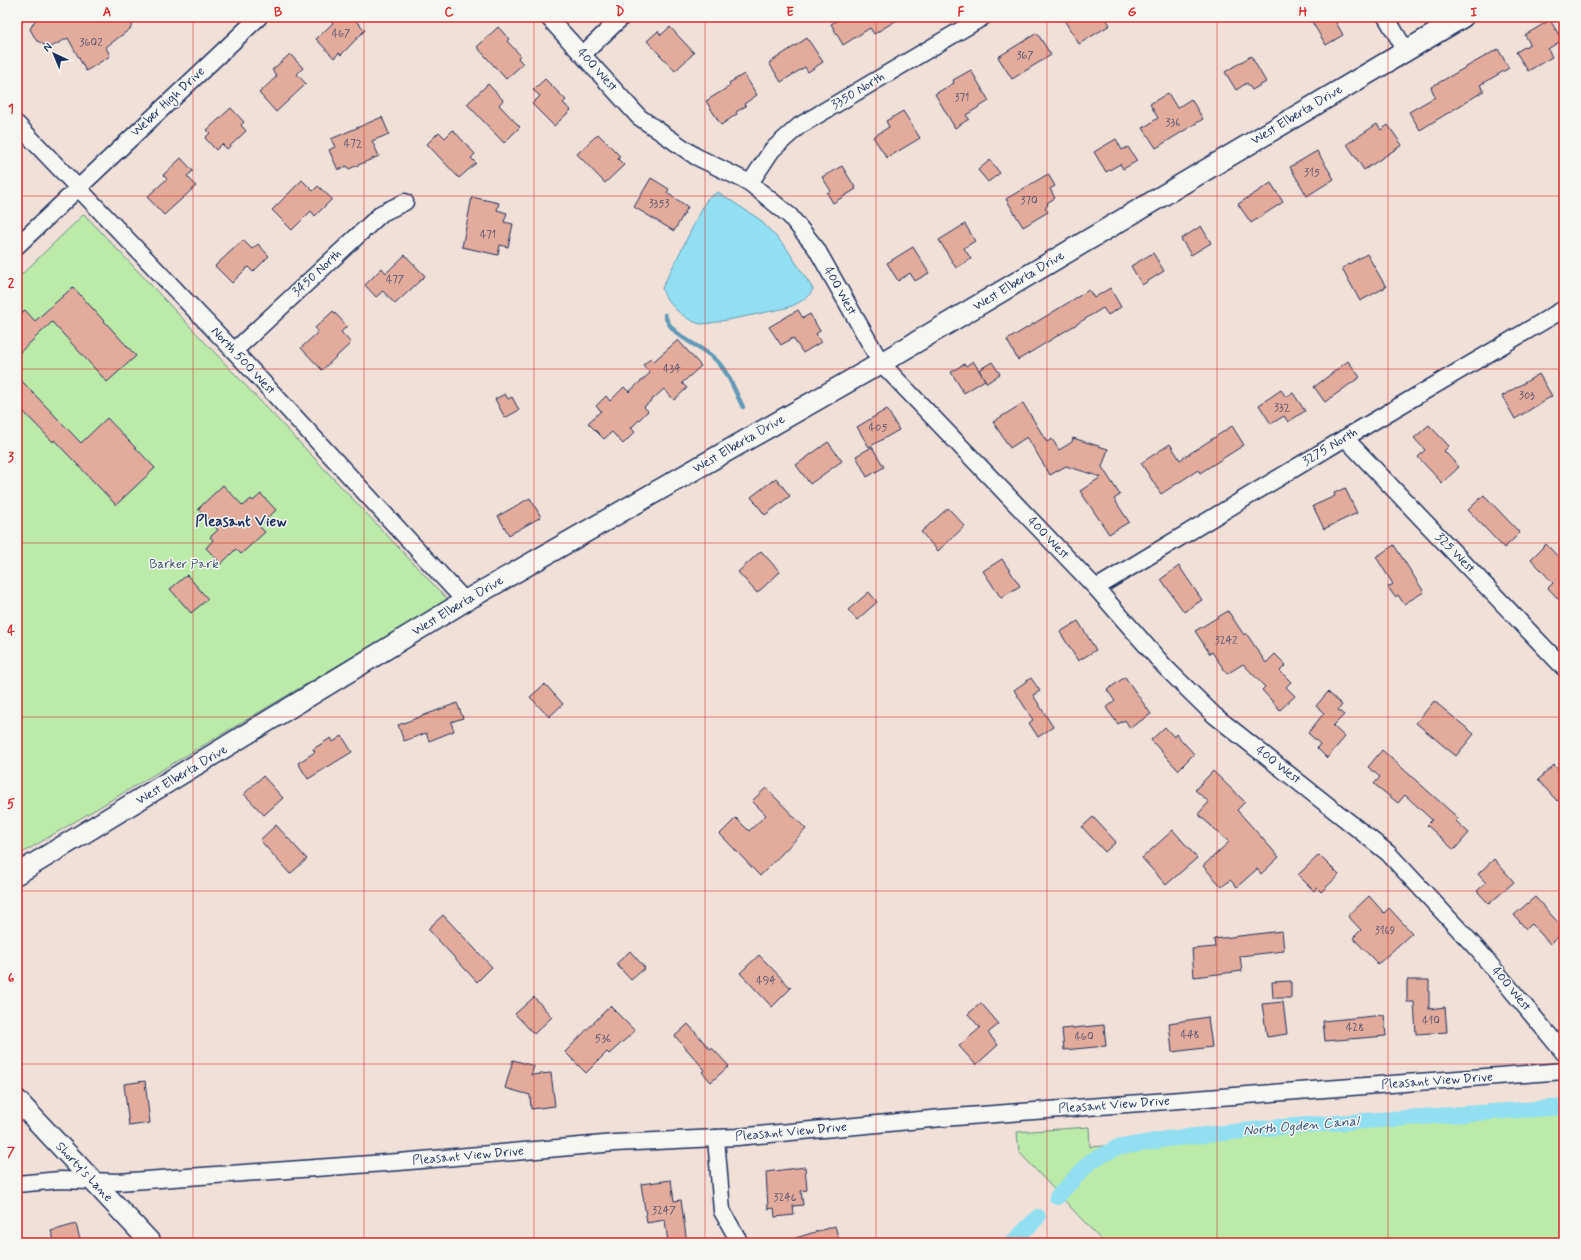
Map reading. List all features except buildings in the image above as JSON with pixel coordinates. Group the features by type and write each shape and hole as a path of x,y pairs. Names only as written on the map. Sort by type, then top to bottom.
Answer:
{"main road":[{"name":"West Elberta Drive","path":"17,874 465,601 880,363 1463,17"},
{"name":"Shorty's Lane","path":"17,1100 151,1243"}],"street":[{"name":"Weber High Drive","path":"17,246 77,187 259,17"},
{"name":"400 West","path":"548,17 639,117 695,156 750,183 790,216 816,248 880,363 1096,588 1165,667 1214,715 1388,853 1478,950 1564,1053"},
{"path":"583,54 622,17"},
{"name":"3350 North","path":"750,183 772,150 799,126 983,17"},
{"path":"1386,17 1406,51"},
{"name":"North 500 West","path":"17,124 234,351 465,601"},
{"name":"3450 North","path":"234,351 382,213 405,202"},
{"name":"3275 North","path":"1096,588 1345,438 1564,309"},
{"name":"325 West","path":"1345,438 1564,668"},
{"name":"Pleasant View Drive","path":"17,1184 60,1180 135,1181 407,1162 615,1143 716,1138 942,1118 1564,1071"},
{"path":"716,1138 722,1211 740,1243"}],"green space":[{"name":"Barker Park","path":"84,214 448,600 17,856 17,279"},
{"path":"1564,1110 1564,1243 1104,1243 1019,1152 1017,1132 1089,1127 1090,1147"}],"water":[{"path":"718,192 759,219 785,246 813,289 805,298 786,308 706,324 701,324 689,319 667,300 662,288 707,199"}],"waterway":[{"path":"665,315 673,329 686,340 709,354 720,364 743,407"},
{"name":"North Ogden Canal","path":"1057,1197 1091,1161 1116,1148 1167,1139 1279,1127 1564,1107"},
{"name":"North Ogden Canal","path":"1012,1243 1038,1217"}],"district":[{"name":"Pleasant View","path":"241,522"}]}
